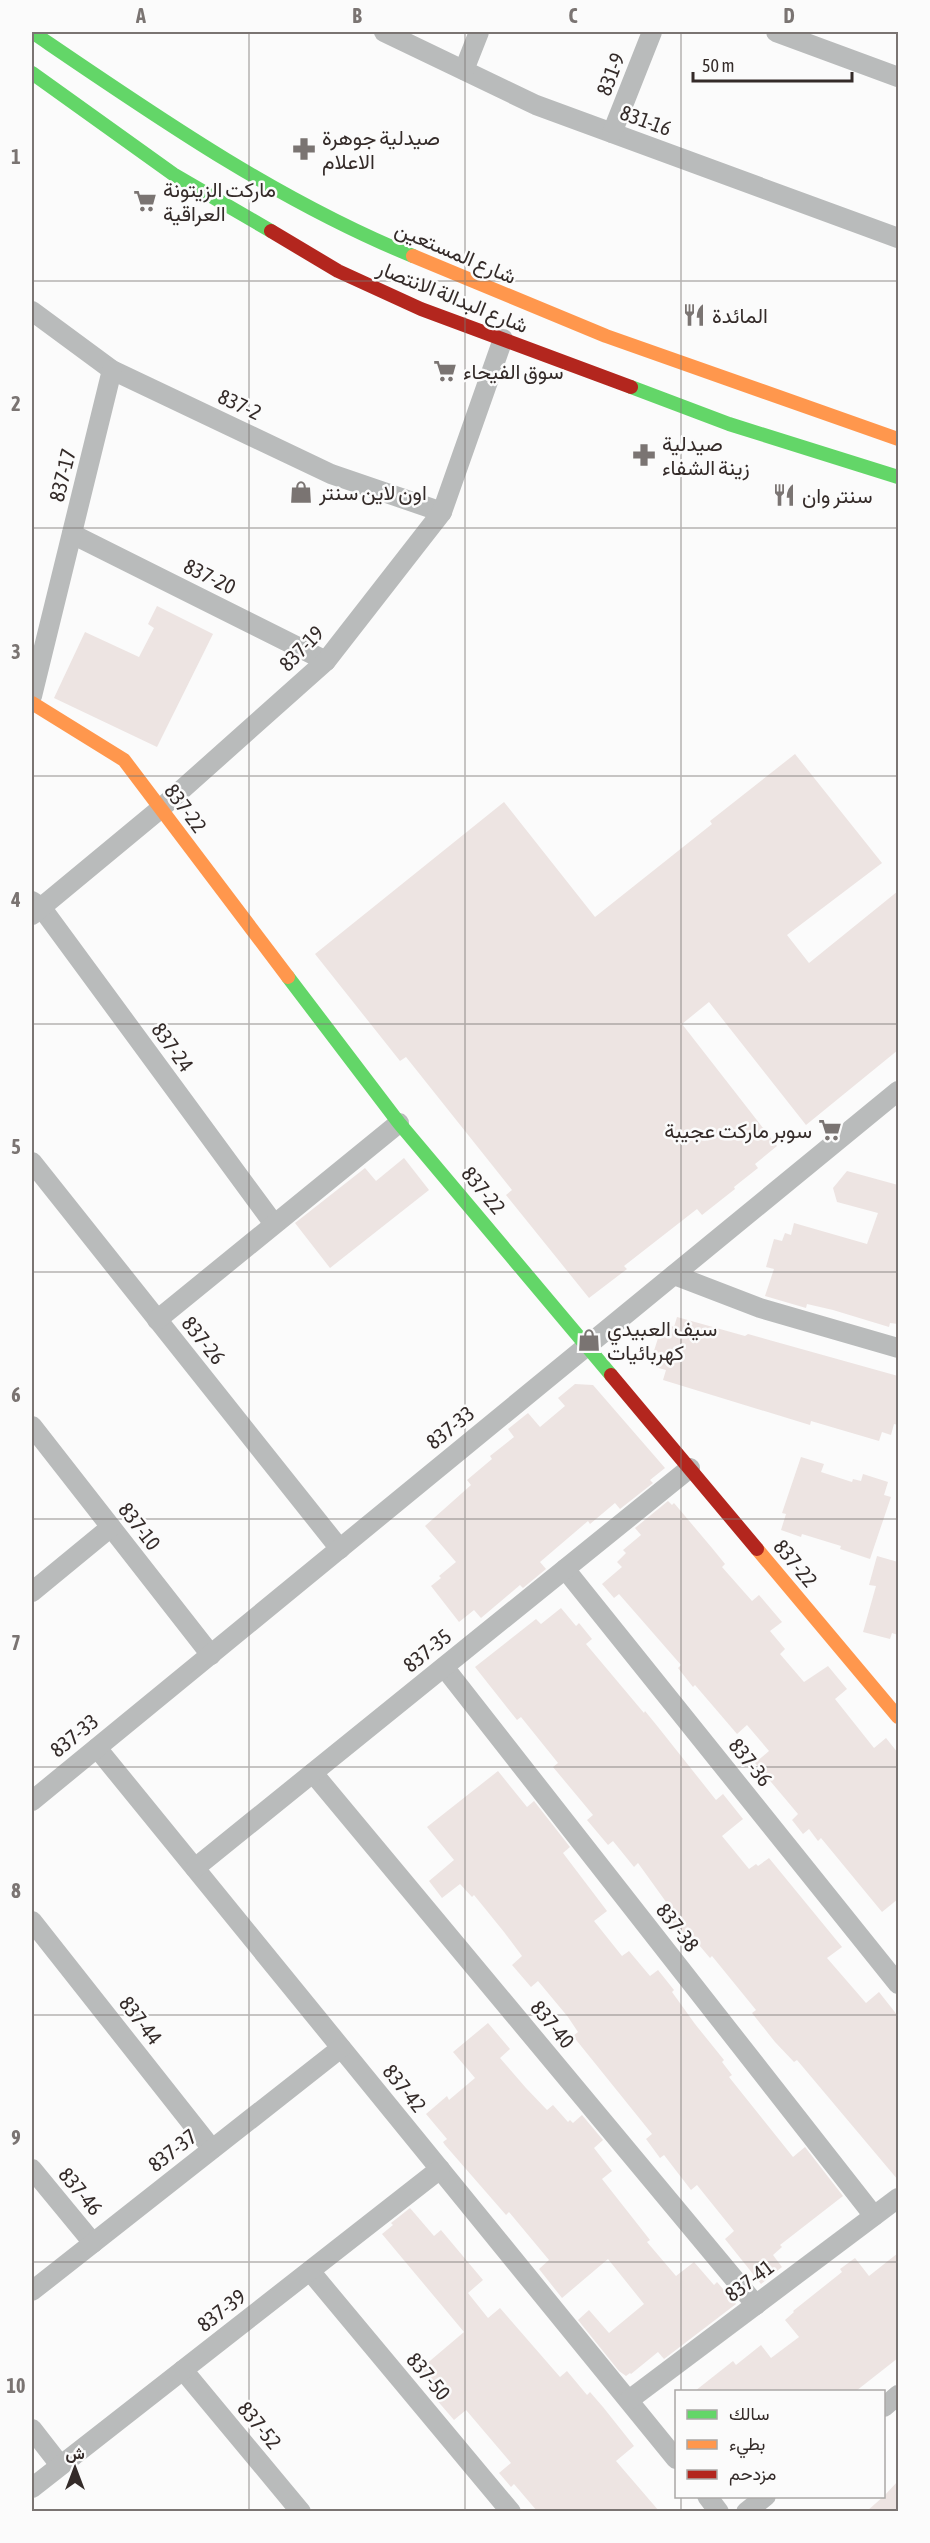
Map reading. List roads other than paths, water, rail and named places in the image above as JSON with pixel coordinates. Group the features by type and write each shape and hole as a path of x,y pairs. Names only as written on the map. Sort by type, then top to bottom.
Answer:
{"main road":[{"name":"شارع المستعين","path":"32,32 184,136 288,196 380,243 606,336 898,439"},
{"name":"شارع البدالة الانتصار","path":"32,73 173,174 338,271 421,309 729,424 898,477"},
{"name":"837-22","path":"32,703 124,760 399,1123 898,1718"}],"street":[{"name":"831-16","path":"384,32 536,105 898,238"},
{"path":"464,70 479,32"},
{"name":"831-9","path":"612,133 652,32"},
{"path":"776,32 898,76"},
{"name":"837-2","path":"32,311 112,370 331,474 442,512"},
{"name":"837-19","path":"35,908 160,809 326,661 442,512 503,339"},
{"name":"837-17","path":"32,696 112,370"},
{"name":"837-20","path":"72,534 326,661"},
{"name":"837-24","path":"35,908 274,1224"},
{"name":"837-33","path":"32,1801 898,1091"},
{"path":"157,1320 399,1123"},
{"name":"837-26","path":"32,1162 340,1548"},
{"path":"674,1275 760,1308 898,1348"},
{"name":"837-10","path":"32,1426 211,1654"},
{"name":"837-35","path":"195,1868 690,1468"},
{"path":"32,1592 111,1527"},
{"name":"837-36","path":"566,1569 898,1984"},
{"name":"837-38","path":"444,1667 874,2216"},
{"name":"837-42","path":"97,1748 675,2458"},
{"name":"837-40","path":"313,1773 756,2305"},
{"name":"837-44","path":"32,1921 212,2149"},
{"name":"837-37","path":"32,2291 341,2048"},
{"name":"837-46","path":"32,2169 93,2243"},
{"name":"837-39","path":"32,2488 440,2169"},
{"name":"837-41","path":"629,2400 898,2198"},
{"name":"837-50","path":"310,2271 511,2511"},
{"name":"837-52","path":"183,2370 301,2511"},
{"path":"885,2406 898,2395"},
{"path":"32,2429 60,2465"},
{"path":"709,2498 719,2511"},
{"path":"746,2511 763,2498"}],"place":[{"name":"صيدلية جوهرة الاعلام","path":"304,149"},
{"name":"ماركت الزيتونة العراقية","path":"145,201"},
{"name":"المائدة","path":"694,315"},
{"name":"سوق الفيحاء","path":"445,371"},
{"name":"صيدلية زينة الشفاء","path":"644,455"},
{"name":"اون لاين سنتر","path":"301,492"},
{"name":"سنتر وان","path":"784,495"},
{"name":"سوبر ماركت عجيبة","path":"830,1130"},
{"name":"سيف العبيدي كهربائيات","path":"589,1340"}]}
